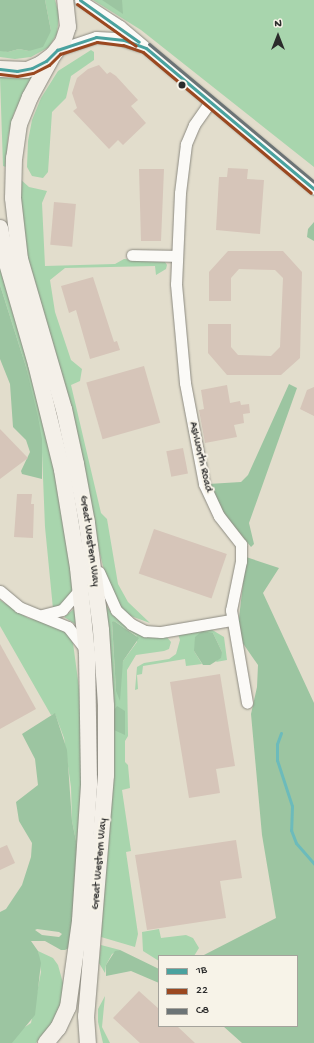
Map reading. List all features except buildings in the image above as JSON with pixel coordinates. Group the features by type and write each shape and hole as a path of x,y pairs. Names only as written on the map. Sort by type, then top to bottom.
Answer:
{"main road":[{"name":"Great Western Way","path":"65,0 68,27 30,98 20,124 14,158 14,216 20,259 70,438 91,550 101,637 106,732 104,814 86,1016 88,1043"},
{"path":"0,69 27,70 41,64 55,53"},
{"name":"Great Western Way","path":"0,228 6,260 58,453 80,589 87,654 89,785 80,921 68,1007 58,1028 46,1043"}],"street":[{"path":"80,0 120,26 314,189"},
{"path":"55,53 96,37 124,40 146,48"},
{"name":"Ashworth Road","path":"210,102 187,138 180,193 176,256 181,347 198,459 212,504 241,544 241,561 231,605 231,620 246,703"},
{"path":"132,256 176,256"},
{"path":"91,550 113,606 136,627 145,631 161,632 231,620"},
{"path":"42,616 62,610 80,589"},
{"path":"0,591 18,607 68,627 78,638 87,654"}],"green space":[{"path":"0,0 45,0 51,31 43,47 29,51 19,49 8,52 0,51"},
{"path":"45,0 55,0 59,14 57,34 49,47 31,57 15,59 0,57 0,50 8,52 19,49 29,51 51,31"},
{"path":"93,0 314,0 314,167 141,30"},
{"path":"102,0 122,0 123,14"},
{"path":"91,50 94,52 94,60 71,76 66,98 52,112 48,172 43,178 32,176 27,167 28,141 32,120 41,98 58,71"},
{"path":"35,75 14,113 8,137 6,167 3,166 0,77 22,79"},
{"path":"20,179 29,187 47,191 42,203 45,266 115,264 124,259 165,262 167,265 166,269 156,275 155,266 65,268 50,280 55,312 71,360 82,369 80,381 71,385 101,513 107,519 118,584 128,602 150,623 128,615 114,601 108,586 30,273 21,230"},
{"path":"314,222 314,241 307,237 308,229"},
{"path":"0,257 50,441 74,590 68,601 53,609 45,527 42,452 26,367 0,285"},
{"path":"0,285 26,367 38,417 42,439 42,479 22,474 21,471 30,452 26,440 13,427 10,384 0,359"},
{"path":"289,384 297,388 249,523 254,544 251,547 215,503 208,484 241,482 248,475"},
{"path":"246,557 279,568 263,593 314,703 314,1043 242,1043 224,1027 298,1027 298,955 204,955 276,918 262,835 251,714 257,687 258,665 242,642 238,627"},
{"path":"0,600 28,618 56,625 66,630 73,643 83,718 79,856 72,821 71,787 64,738 55,714 51,715 0,626"},
{"path":"104,602 112,614 128,628 166,636 171,642 169,649 164,651 136,655 127,670 128,736 125,741 125,762 128,765 130,788 122,790 131,851 126,852 138,934 135,947 101,937 111,795","holes":["114,621 137,636 137,642 123,661 116,691 112,623"]},
{"path":"74,609 77,625 64,617"},
{"path":"114,621 139,638 123,661 120,701 116,691 112,622"},
{"path":"209,628 224,637 227,660 216,662 222,652 213,633 194,651 202,664 186,666 185,659 143,666 142,674 137,675 138,689 135,690 137,667 144,663 169,659 176,654 180,640 178,634"},
{"path":"202,631 213,633 222,652 221,658 210,665 203,665 194,651 195,637"},
{"path":"117,706 125,711 125,735 114,730 114,710"},
{"path":"55,713 67,750 72,821 79,856 73,926 69,948 61,950 45,941 31,941 38,951 41,963 35,1015 12,1043 0,1043 0,912 6,909 22,885 31,857 32,843 19,821 16,802 38,785 35,759 22,734","holes":["35,930 59,932 62,934 59,937 42,935"]},
{"path":"159,929 161,938 186,935 193,938 199,948 195,955 158,955 158,960 143,951 142,932"},
{"path":"101,945 120,950 112,954 106,965 105,973 99,963"},
{"path":"120,950 158,969 158,983 131,971 106,976 106,965 115,951"},
{"path":"38,951 53,958 58,965 63,983 62,1000 51,1026 36,1043 11,1043 22,1029 31,1023 41,972"},
{"path":"105,996 102,1027 110,1043 103,1043 98,1022 98,1009"}],"waterway":[{"path":"281,733 277,744 277,760 292,806 291,830 296,843 314,864"}],"transit line":[{"name":"1B","path":"80,0 139,42"},
{"name":"22","path":"77,4 136,46"},
{"name":"1B","path":"0,69 17,71 32,68 46,61 57,50 96,37 124,40 146,48 314,189"},
{"name":"22","path":"0,74 17,76 33,73 49,65 60,54 97,42 123,45 143,52 311,193"},
{"name":"C8","path":"149,44 314,182"}]}
